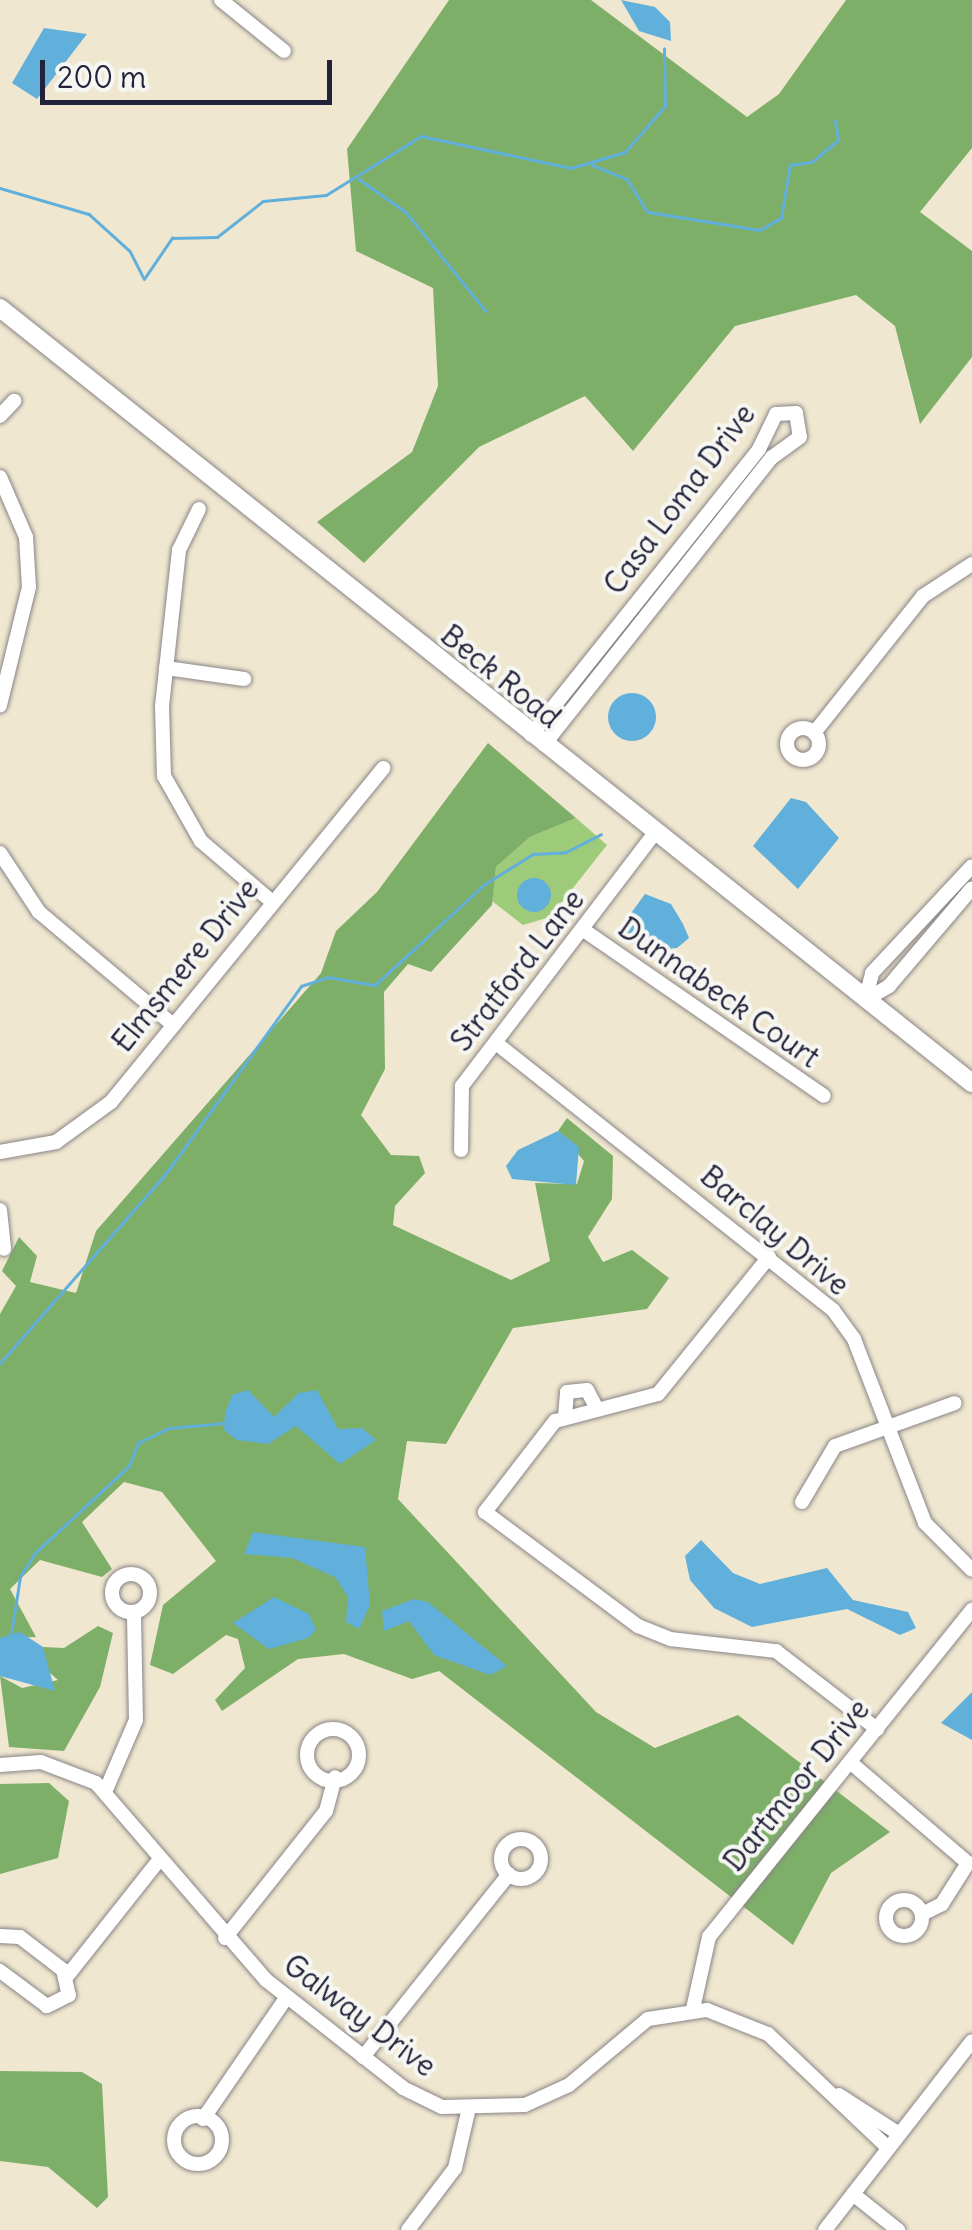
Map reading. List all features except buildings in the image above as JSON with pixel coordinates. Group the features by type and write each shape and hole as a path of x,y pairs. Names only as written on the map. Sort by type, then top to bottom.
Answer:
{"main road":[{"name":"Beck Road","path":"0,308 972,1083"}],"street":[{"path":"221,0 284,51"},
{"path":"0,416 14,401"},
{"name":"Casa Loma Drive","path":"796,413 800,437 772,457 537,740 759,449 776,414 796,413"},
{"path":"0,477 26,538 29,588 0,705"},
{"path":"199,509 179,550 160,745 176,808 271,901"},
{"path":"814,733 923,596 972,564"},
{"path":"166,668 244,679"},
{"name":"Elmsmere Drive","path":"0,1152 56,1142 94,1118 383,768"},
{"name":"Stratford Lane","path":"460,1150 456,1102 654,832"},
{"path":"0,853 40,912 172,1024"},
{"path":"864,1000 872,974 972,866"},
{"path":"864,1000 889,986 972,888"},
{"name":"Dunnabeck Court","path":"585,931 824,1096"},
{"name":"Barclay Drive","path":"496,1044 813,1289 854,1339 925,1523 972,1570"},
{"path":"0,1210 4,1249"},
{"path":"769,1257 658,1394 565,1416 485,1512 638,1626 670,1639 776,1650 876,1729"},
{"path":"565,1416 567,1392 587,1390 596,1407"},
{"path":"802,1502 835,1446 956,1403"},
{"name":"Dartmoor Drive","path":"693,2009 708,1937 972,1610"},
{"path":"105,1792 136,1720 134,1612"},
{"path":"850,1762 968,1863 942,1904 922,1914"},
{"name":"Galway Drive","path":"0,1765 65,1767 105,1792 225,1938 287,1997 420,2097 468,2112 553,2093 648,2019 693,2009 750,2024 838,2095 899,2134"},
{"path":"225,1938 326,1811 335,1777"},
{"path":"0,1971 50,2007 69,1995 68,1975 160,1859"},
{"path":"363,2057 509,1874"},
{"path":"0,1936 20,1937 68,1975"},
{"path":"203,2119 287,1997"},
{"path":"825,2230 972,2041"},
{"name":"Galway Drive","path":"838,2095 888,2148"},
{"path":"408,2230 454,2168 468,2112"},
{"path":"854,2194 898,2230"}],"green space":[{"path":"449,0 591,0 747,117 779,94 846,0 972,0 972,148 920,212 972,251 972,357 920,424 895,326 856,295 735,326 633,451 585,396 479,447 364,563 317,522 412,452 438,386 433,288 356,251 347,149"},
{"path":"488,743 576,818 530,837 496,867 492,905 431,972 408,964 384,992 385,1069 361,1115 391,1155 419,1156 425,1173 395,1206 393,1225 511,1280 550,1261 535,1183 577,1184 584,1161 558,1131 567,1118 613,1156 612,1199 588,1237 603,1262 632,1250 669,1278 647,1309 513,1328 446,1444 407,1441 398,1499 596,1712 655,1748 738,1715 890,1832 831,1873 793,1945 439,1671 412,1679 344,1654 298,1659 222,1711 215,1700 245,1668 238,1639 226,1635 173,1674 150,1665 163,1605 216,1561 162,1492 124,1482 82,1522 112,1569 102,1577 40,1560 10,1589 36,1637 0,1638 0,1314 16,1286 2,1271 19,1237 37,1256 30,1282 76,1293 96,1231 321,973 336,931 377,892"},
{"path":"576,818 607,845 550,917 523,925 492,901 496,867 530,837"},
{"path":"98,1626 113,1633 100,1687 64,1751 9,1747 0,1676 22,1688 58,1680 42,1666 43,1647 64,1648"},
{"path":"49,1783 69,1801 58,1858 0,1874 0,1784"},
{"path":"0,2071 82,2072 102,2084 108,2197 97,2208 48,2167 0,2161"}],"water":[{"path":"621,0 655,7 670,22 671,41 639,31"},
{"path":"44,28 87,34 37,99 12,83"},
{"path":"632,693 649,700 656,717 649,734 632,741 615,734 608,717 615,700"},
{"path":"791,798 806,802 839,838 798,889 753,846"},
{"path":"534,878 546,883 551,895 546,907 534,912 522,907 517,895 522,883"},
{"path":"645,894 671,904 683,924 689,938 677,948 642,951 618,931"},
{"path":"558,1131 579,1147 576,1185 512,1179 506,1166 518,1150"},
{"path":"248,1390 274,1417 299,1393 317,1390 338,1429 362,1428 376,1440 340,1464 296,1426 268,1444 237,1440 224,1430 225,1414 232,1395"},
{"path":"253,1532 365,1547 370,1605 359,1629 346,1622 348,1597 335,1577 292,1558 244,1554"},
{"path":"701,1540 733,1573 760,1584 827,1568 853,1600 908,1612 916,1628 900,1635 847,1609 752,1627 714,1608 690,1580 685,1556"},
{"path":"274,1597 309,1614 316,1630 308,1638 269,1649 233,1623"},
{"path":"414,1599 428,1602 507,1666 490,1675 434,1655 409,1621 384,1631 382,1611"},
{"path":"20,1632 43,1647 55,1691 0,1676 0,1638"},
{"path":"972,1692 972,1740 941,1723"}],"waterway":[{"path":"0,188 89,214 130,251 144,279 172,238 217,237 263,201 326,195 421,136 571,168 625,152 665,106 664,49"},
{"path":"592,165 627,179 648,212 760,230 781,218 790,165 812,162 838,140 835,121"},
{"path":"359,179 406,212 486,311"},
{"path":"0,1363 167,1172 301,986 328,977 375,985 485,884 533,854 566,852 601,834"},
{"path":"11,1635 20,1577 35,1553 129,1466 138,1443 169,1428 224,1423"}]}
